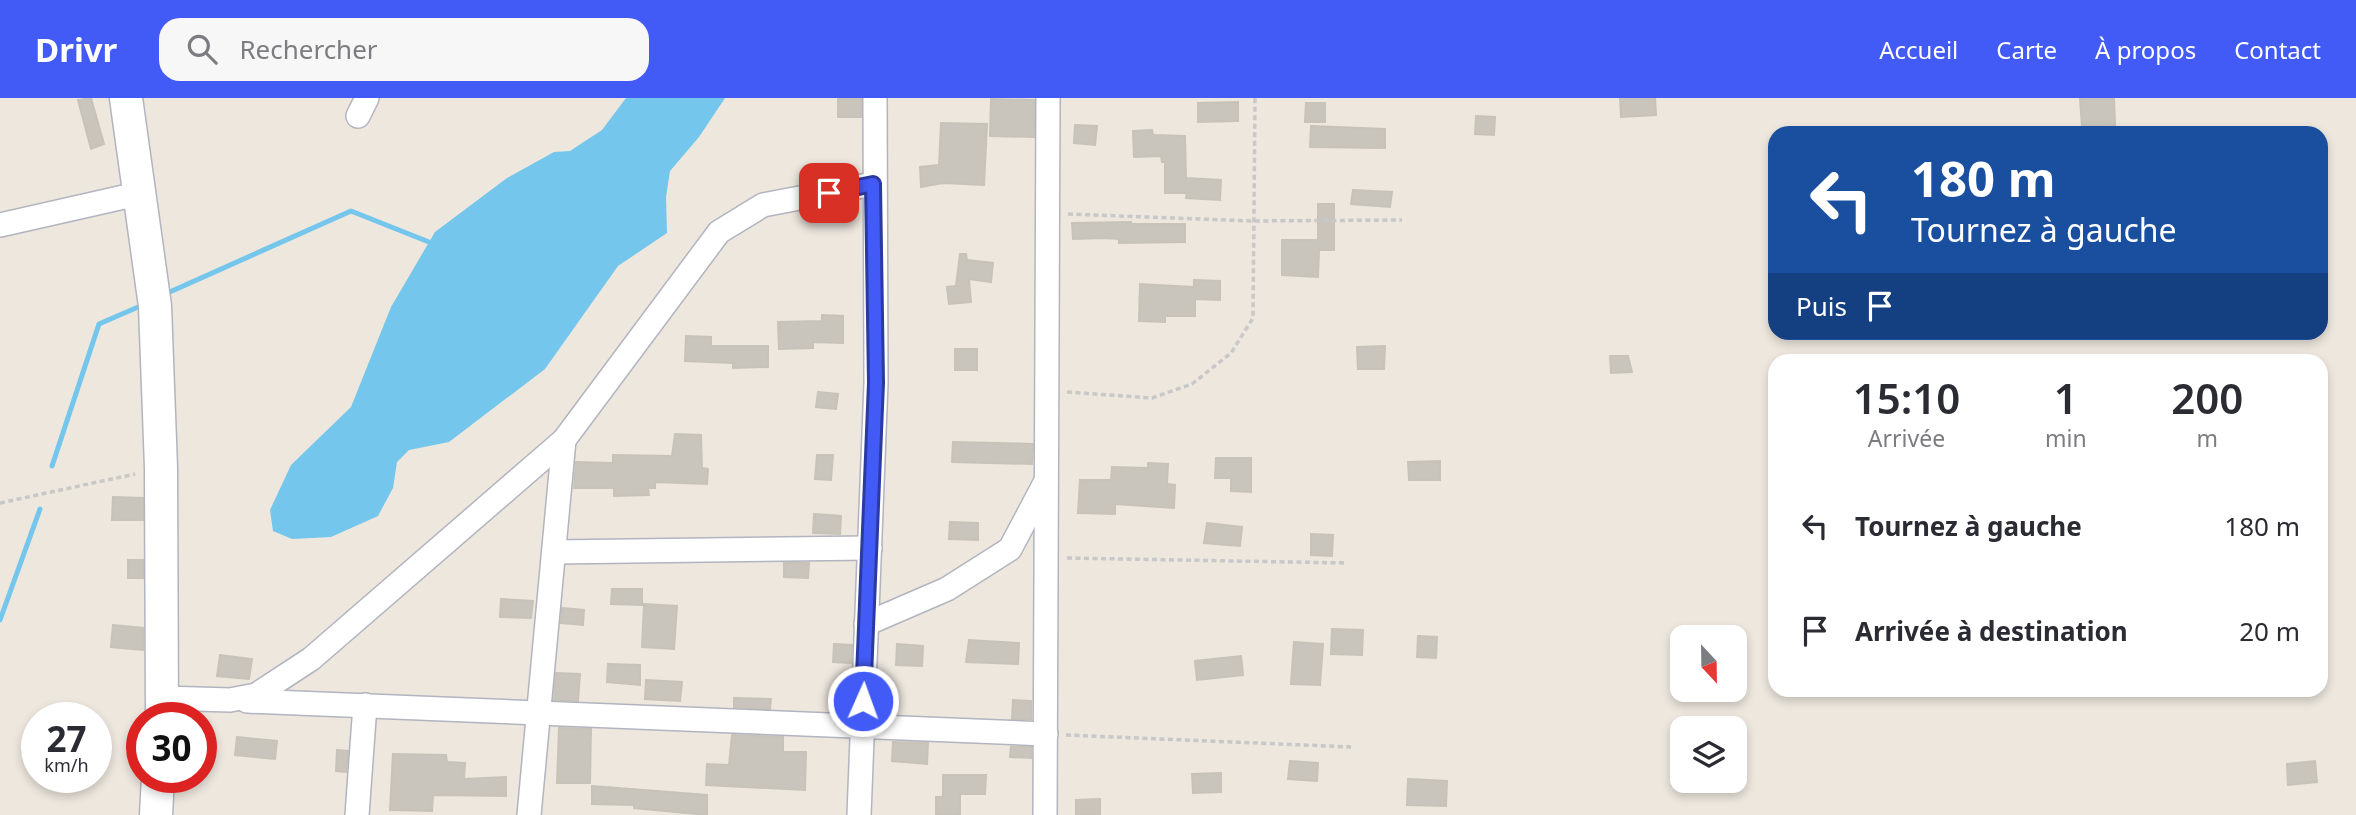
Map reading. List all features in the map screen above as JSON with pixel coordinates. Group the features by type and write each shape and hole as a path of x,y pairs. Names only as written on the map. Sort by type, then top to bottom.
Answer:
{"street":[{"path":"126,98 137,194 153,294 162,468 162,702"},
{"path":"859,815 876,383 873,184 875,98"},
{"path":"1045,815 1048,98"},
{"path":"213,702 256,695 311,659 564,440 719,232 763,205 873,184"},
{"path":"0,225 137,194"},
{"path":"529,815 564,440"},
{"path":"866,624 947,589 1010,550 1047,478"},
{"path":"554,552 870,548"},
{"path":"230,700 537,715 1046,734"},
{"path":"356,815 365,705"},
{"path":"156,815 158,793"}],"path":[{"path":"1047,391 1152,398 1192,384 1231,353 1253,318 1255,98"},
{"path":"1048,213 1252,221 1402,220"},
{"path":"0,503 162,468"},
{"path":"1047,558 1346,563"},
{"path":"1046,734 1351,747"}],"water":[{"path":"626,98 725,98 699,137 670,171 666,197 667,233 618,266 545,369 449,442 409,450 397,462 393,488 378,516 331,537 292,539 273,531 270,510 291,465 351,407 391,307 435,232 507,178 554,152 570,151 602,130"}],"building":[{"path":"91,98 104,144 91,149 78,100"},
{"path":"838,98 861,98 861,117 838,117"},
{"path":"1620,98 1655,98 1656,115 1621,117"},
{"path":"2114,98 2115,125 2082,126 2080,99"},
{"path":"991,99 1034,100 1034,137 990,136"},
{"path":"1238,102 1238,121 1198,122 1198,103"},
{"path":"1306,103 1325,103 1325,122 1305,122"},
{"path":"1476,116 1495,117 1494,135 1475,134"},
{"path":"941,123 987,124 984,185 943,183 921,187 920,167 939,165"},
{"path":"1075,125 1097,126 1095,145 1074,143"},
{"path":"1311,126 1385,129 1385,148 1310,147"},
{"path":"1152,130 1153,135 1185,136 1186,178 1221,180 1220,200 1186,198 1187,193 1165,193 1165,162 1162,162 1161,156 1134,157 1133,131"},
{"path":"1353,190 1392,192 1390,207 1351,204"},
{"path":"1318,204 1334,204 1334,250 1319,250 1318,277 1282,275 1282,240 1318,240"},
{"path":"1072,223 1185,224 1185,242 1119,243 1119,239 1073,239"},
{"path":"960,254 966,254 967,260 993,263 991,282 969,279 971,302 949,304 947,287 956,286"},
{"path":"1194,280 1220,281 1220,300 1195,299 1195,316 1165,316 1165,322 1139,321 1140,284 1194,287"},
{"path":"822,315 843,316 843,343 813,342 813,348 779,349 778,322 822,321"},
{"path":"686,336 711,337 711,346 768,346 768,367 733,368 733,363 685,361"},
{"path":"1385,346 1384,369 1358,369 1357,347"},
{"path":"955,349 977,349 977,370 955,370"},
{"path":"1610,356 1628,356 1632,372 1611,373"},
{"path":"818,392 838,394 836,409 816,407"},
{"path":"675,434 701,435 702,468 708,469 707,484 655,482 655,488 648,488 649,495 614,496 614,488 574,488 576,462 613,463 613,455 672,456"},
{"path":"953,442 1033,444 1032,464 952,462"},
{"path":"817,455 833,455 831,480 815,479"},
{"path":"1216,458 1251,458 1251,492 1231,491 1231,478 1215,478"},
{"path":"1440,461 1440,480 1409,480 1408,462"},
{"path":"1148,463 1168,464 1167,484 1175,485 1174,508 1115,504 1115,514 1078,513 1080,480 1111,480 1112,467 1148,468"},
{"path":"113,497 143,498 143,520 112,520"},
{"path":"814,514 841,516 840,534 813,533"},
{"path":"950,522 978,523 978,540 949,539"},
{"path":"1207,523 1242,527 1240,546 1204,543"},
{"path":"1311,534 1333,535 1332,556 1311,555"},
{"path":"128,560 143,560 143,578 128,578"},
{"path":"784,563 809,563 808,578 784,577"},
{"path":"612,589 642,589 642,605 611,604"},
{"path":"501,599 533,601 531,618 500,617"},
{"path":"644,604 677,606 674,649 642,647"},
{"path":"562,608 584,610 583,625 561,623"},
{"path":"113,625 143,628 143,650 111,647"},
{"path":"1332,629 1363,630 1362,655 1331,654"},
{"path":"1418,636 1437,637 1436,658 1417,657"},
{"path":"969,640 1019,643 1018,664 966,662"},
{"path":"1294,642 1323,644 1320,685 1291,684"},
{"path":"834,644 852,645 851,663 833,662"},
{"path":"897,644 923,646 922,666 896,665"},
{"path":"220,655 252,659 249,679 217,676"},
{"path":"1241,656 1243,675 1197,680 1195,661"},
{"path":"608,664 640,665 640,685 607,682"},
{"path":"556,673 580,674 578,701 554,700"},
{"path":"646,680 682,682 680,701 645,699"},
{"path":"734,698 771,699 770,709 734,707"},
{"path":"1013,700 1031,701 1031,719 1012,719"},
{"path":"559,728 591,729 590,783 557,783"},
{"path":"732,735 783,737 783,752 806,752 805,790 706,785 707,764 729,765"},
{"path":"237,737 277,741 275,759 235,755"},
{"path":"893,742 928,743 927,764 892,761"},
{"path":"1011,747 1031,747 1031,758 1010,757"},
{"path":"337,750 348,751 346,772 336,771"},
{"path":"393,754 446,755 447,762 465,763 464,779 506,777 506,796 433,795 432,811 390,810"},
{"path":"1290,761 1318,763 1317,781 1288,779"},
{"path":"2315,761 2317,782 2288,785 2287,764"},
{"path":"1221,773 1221,792 1193,793 1192,774"},
{"path":"943,775 986,775 985,794 960,794 960,815 936,815 936,797 943,797"},
{"path":"1408,779 1447,781 1446,806 1407,805"},
{"path":"592,786 707,795 707,815 634,808 634,805 592,804"},
{"path":"1100,799 1100,815 1076,815 1076,800"}],"waterway":[{"path":"163,295 351,211 434,244"},
{"path":"52,466 99,324 145,304"},
{"path":"0,620 40,509"}],"route":[{"path":"829,193 873,184 876,383 863,701"}]}
